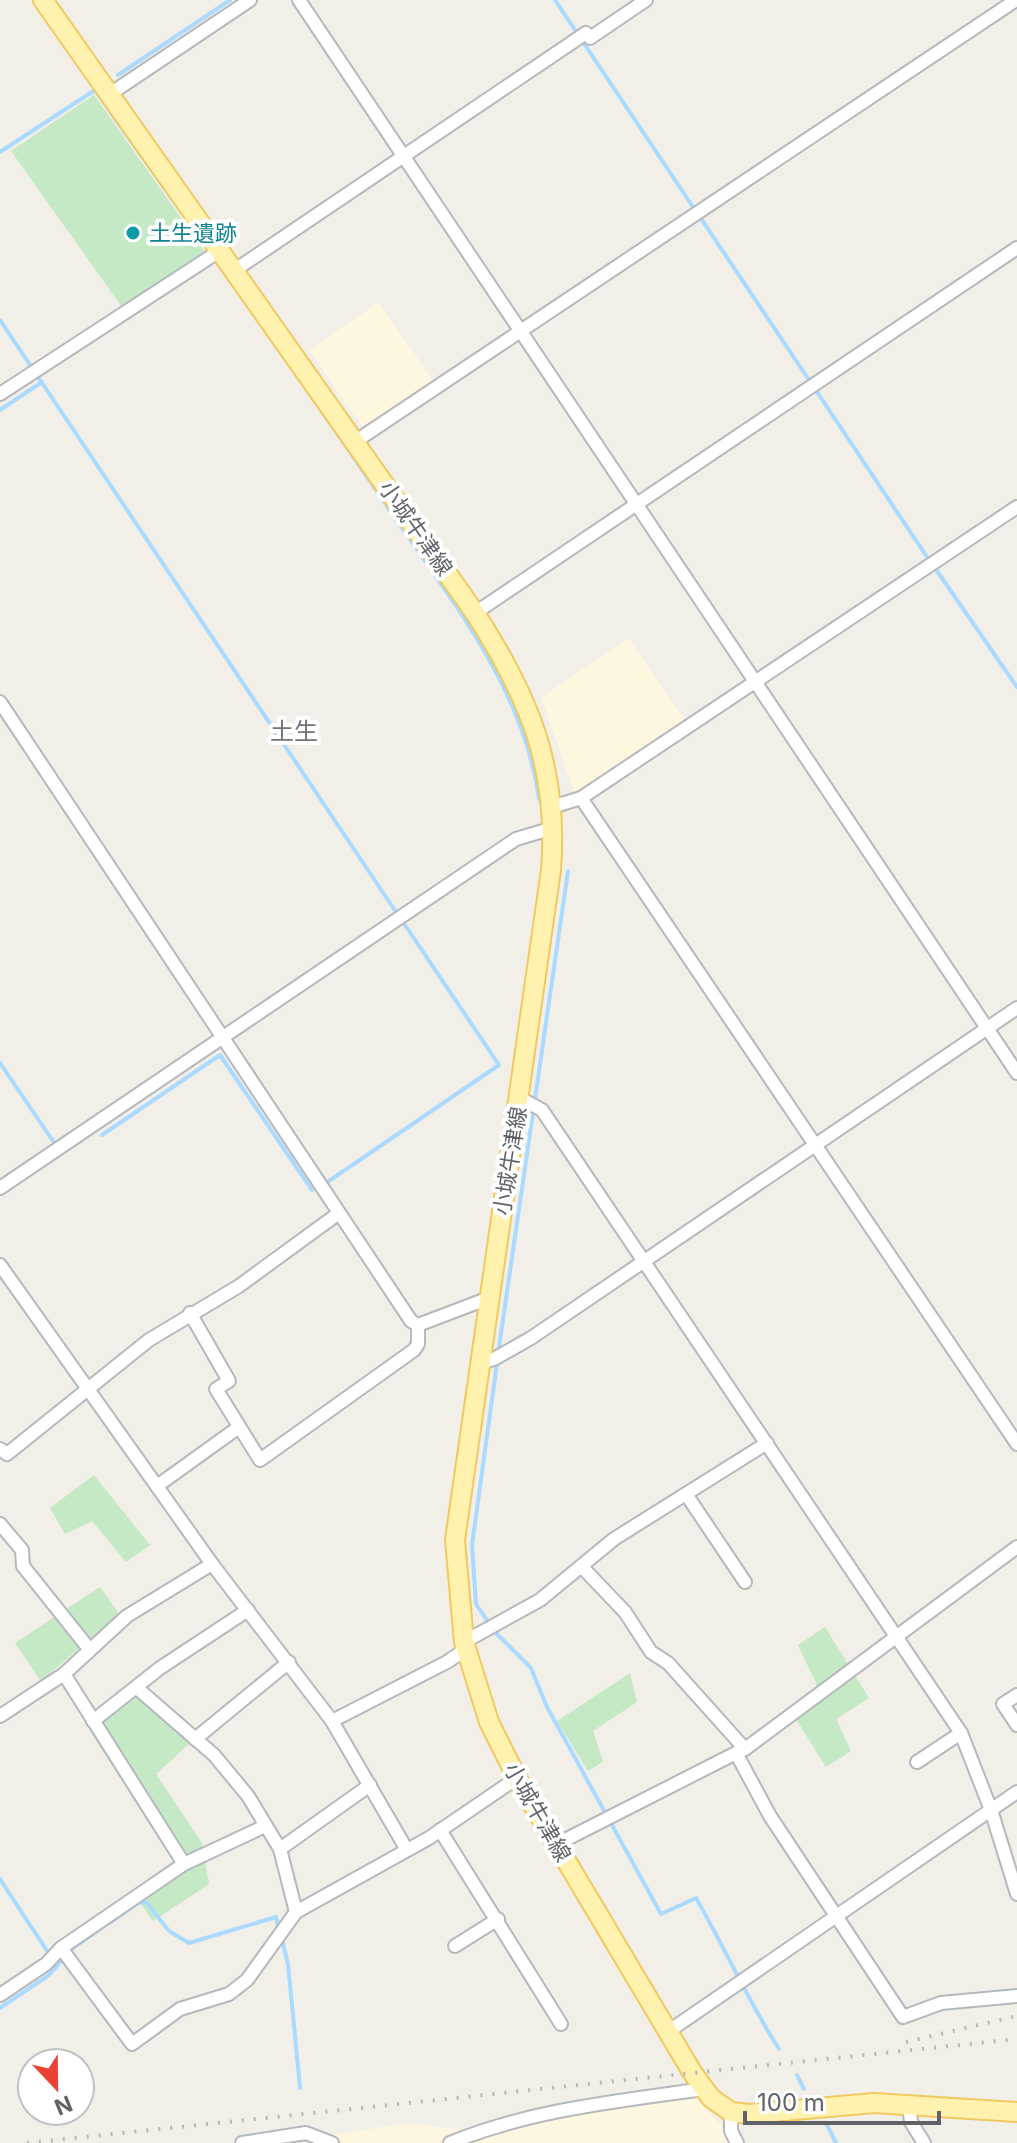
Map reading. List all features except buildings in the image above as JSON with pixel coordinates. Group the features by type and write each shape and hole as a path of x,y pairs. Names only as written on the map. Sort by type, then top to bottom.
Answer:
{"main road":[{"name":"小城牛津線","path":"43,0 110,94 214,254 235,270 475,613 504,659 535,725 552,807 551,870 529,1102 489,1298 493,1359 455,1540 465,1645 489,1722 517,1778 704,2089 719,2107 731,2112"},
{"path":"731,2112 749,2114 874,2103 1017,2112"}],"street":[{"path":"110,94 250,0"},
{"path":"299,0 1017,1073"},
{"path":"235,270 575,41 646,0"},
{"path":"356,441 1016,0"},
{"path":"475,613 634,503 1017,248"},
{"path":"0,394 214,254"},
{"path":"552,807 581,798 1017,507"},
{"path":"0,702 411,1321 418,1325"},
{"path":"581,798 1017,1444"},
{"path":"0,1188 516,839 553,828"},
{"path":"493,1359 1017,1008"},
{"path":"529,1102 644,1260 961,1733 991,1810 1017,1894"},
{"path":"0,1449 7,1454 149,1340 239,1286 339,1213"},
{"path":"0,1265 212,1564 332,1721 407,1850"},
{"path":"418,1325 489,1298"},
{"path":"190,1313 229,1381 216,1389 260,1460 414,1350 418,1344 418,1325"},
{"path":"157,1486 239,1427"},
{"path":"332,1721 447,1662 465,1645 540,1600 614,1539 767,1443"},
{"path":"686,1494 745,1582"},
{"path":"0,1524 22,1550 23,1566 90,1650"},
{"path":"557,1844 740,1751 1017,1547"},
{"path":"0,1716 64,1674 127,1616 212,1564"},
{"path":"582,1567 625,1612 651,1652 668,1663 740,1751 770,1816 903,2017 941,2003 1017,1996"},
{"path":"93,1721 160,1668 248,1610"},
{"path":"195,1739 289,1662"},
{"path":"64,1674 184,1864"},
{"path":"137,1688 214,1755 248,1796 263,1827 280,1849 296,1912"},
{"path":"1017,1695 1003,1704 1017,1725"},
{"path":"917,1762 961,1733"},
{"path":"61,1948 132,2044 180,2009 229,1994 247,1980 296,1912 440,1830 517,1778"},
{"path":"280,1849 370,1785"},
{"path":"669,2031 1017,1792"},
{"path":"0,1995 46,1964 61,1948 184,1864 263,1827"},
{"path":"440,1830 561,2024"},
{"path":"1004,1855 1017,1846"},
{"path":"455,1946 498,1919"},
{"path":"450,2143 484,2127 555,2112 704,2089"},
{"path":"909,2105 911,2122 924,2143"},
{"path":"731,2112 731,2131 737,2143"},
{"path":"242,2143 306,2133 332,2143"}],"shaded area":[{"path":"379,302 435,384 365,431 309,350"},
{"path":"628,638 685,720 575,794 541,698"},
{"path":"657,2088 693,2095 722,2126 731,2143 336,2143 333,2135 407,2123 461,2130 541,2108"}],"green space":[{"path":"94,95 205,252 122,307 11,151"},
{"path":"94,1475 150,1545 126,1562 92,1521 65,1534 50,1508"},
{"path":"100,1587 119,1614 41,1681 15,1643"},
{"path":"825,1627 869,1698 836,1719 851,1751 826,1767 796,1719 822,1696 798,1645"},
{"path":"630,1673 637,1702 593,1731 603,1762 588,1771 557,1721"},
{"path":"137,1694 190,1743 156,1774 202,1843 209,1884 153,1921 132,1891 173,1861 90,1731"}],"waterway":[{"path":"118,75 230,0"},
{"path":"555,0 695,210"},
{"path":"0,152 95,90 310,394 478,640 517,716 539,799"},
{"path":"700,217 809,380"},
{"path":"0,320 396,912"},
{"path":"0,410 42,382"},
{"path":"815,389 927,557"},
{"path":"935,568 1017,687"},
{"path":"498,1354 568,871"},
{"path":"329,1181 499,1065 405,925"},
{"path":"102,1135 220,1055 312,1190"},
{"path":"0,1063 55,1144"},
{"path":"497,1363 472,1545 476,1604 495,1632 531,1668 547,1707 661,1914 696,1898 779,2049"},
{"path":"0,1879 51,1957"},
{"path":"0,2008 49,1975 74,1947 138,1903 146,1902 169,1931 189,1943 276,1917 279,1931"},
{"path":"282,1940 288,1964 300,2088"},
{"path":"797,2075 804,2089"},
{"path":"827,2125 836,2143"}],"railway":[{"path":"906,2042 1017,2016"},
{"path":"27,2143 1017,2039"}],"place":[{"name":"土生遺跡","path":"133,233"}],"district":[{"name":"土生","path":"294,732"}]}
